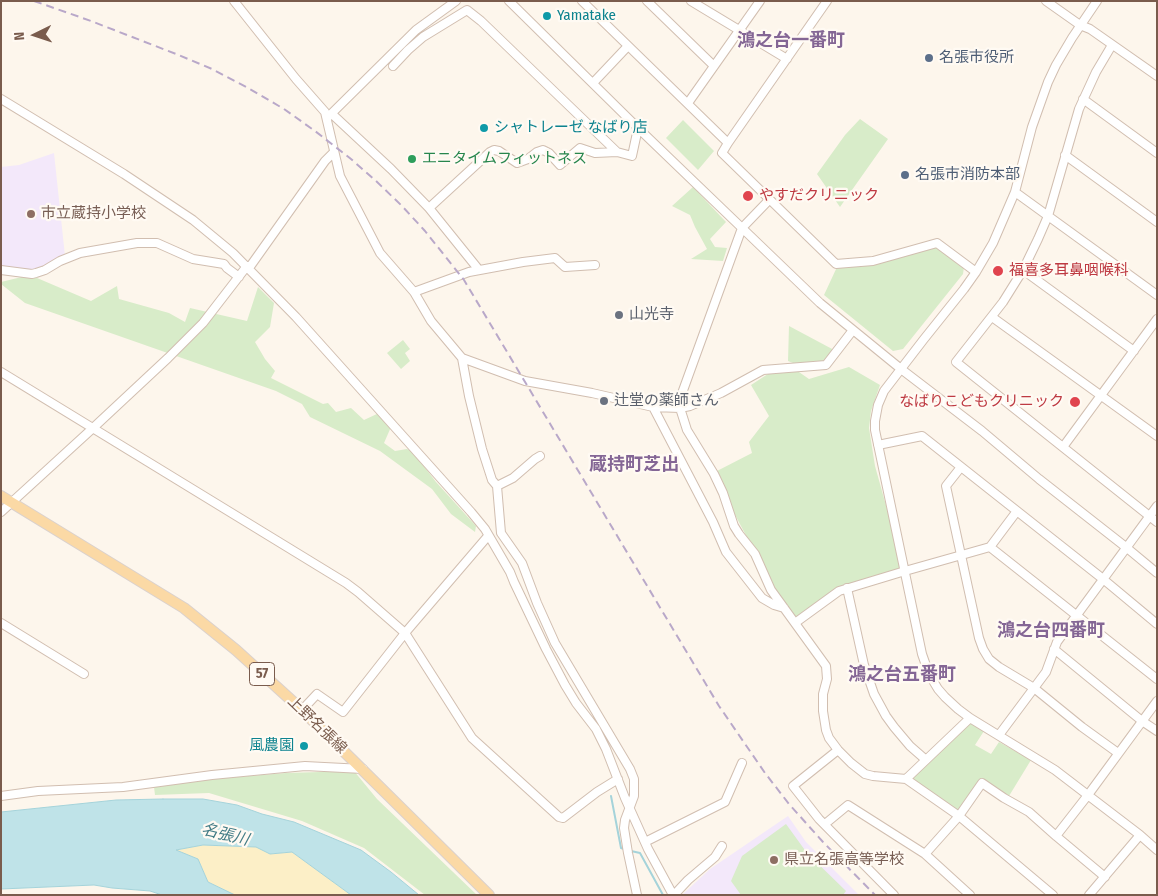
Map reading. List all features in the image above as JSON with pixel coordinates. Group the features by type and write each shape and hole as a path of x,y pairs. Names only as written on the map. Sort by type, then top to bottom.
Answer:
{"main road":[{"name":"上野名張線","path":"1,496 184,608 236,650 302,710 489,895"}],"street":[{"path":"234,1 296,80 325,112 391,169 429,208 479,270"},
{"path":"329,116 416,30 456,1"},
{"path":"509,1 820,303 1157,573"},
{"path":"582,1 728,143"},
{"path":"648,1 714,66"},
{"path":"692,1 787,59"},
{"path":"1046,1 1157,76"},
{"path":"1097,1 1056,64 1032,127 1015,192 993,243 976,272 884,391 878,405 875,421 878,445 922,654 930,674 945,697 970,718 1041,760 1157,850"},
{"path":"824,2 722,153 836,264 873,260 937,243 976,272"},
{"path":"688,104 739,30 755,3"},
{"path":"393,66 423,37 468,10 617,152"},
{"path":"1112,45 1083,99 1048,216 1038,239 1007,295 956,362 1157,522"},
{"path":"593,83 628,46"},
{"path":"1,99 124,174 180,211 233,252 296,317 485,528 510,572 565,685 596,729 645,842 674,895 715,857 722,846"},
{"path":"1083,99 1157,153"},
{"path":"329,116 334,152 340,176 380,253 414,292 432,321 462,358 482,449 492,480 496,486 501,533 522,563 555,643 630,769 634,779 634,796 624,828 637,895"},
{"path":"429,208 494,150 500,151 517,163 543,150 560,164 580,148 595,154 617,152 632,156 638,128"},
{"path":"1,512 93,428 203,323 248,267 325,161 334,152"},
{"path":"1066,155 1157,222"},
{"path":"1015,192 1157,295"},
{"path":"769,200 742,228 678,408 687,430 714,474 723,493 734,526 762,566 771,590 826,666 827,679 823,694 823,711 829,738 838,750 865,774 906,779 959,816 1053,895"},
{"path":"1,270 32,274 45,270 80,253 137,243 157,243 193,259 224,264 239,277"},
{"path":"414,292 452,277 523,262 554,258 565,267 595,265"},
{"path":"1022,270 1134,350"},
{"path":"992,317 1101,396 1156,433"},
{"path":"1063,447 1157,319"},
{"path":"462,358 525,382 592,393 653,407 678,408 690,406 720,393 764,370 826,365 853,330"},
{"path":"1,372 346,583 405,633 472,738 559,817 563,818 597,792 618,779"},
{"path":"653,407 713,522 726,552 762,598 774,605 785,608"},
{"path":"878,445 922,436 1157,624"},
{"path":"496,486 513,478 540,456"},
{"path":"961,467 946,486 978,638 983,649 999,667 1034,688 1118,753"},
{"path":"999,735 1046,672 1057,642 1157,506"},
{"path":"795,623 839,591 990,547 1017,511"},
{"path":"302,710 317,694 343,712 405,633 488,536"},
{"path":"990,547 1157,679"},
{"path":"847,588 864,665 874,694 894,727 910,746 926,760"},
{"path":"1,623 84,674"},
{"path":"1054,649 1157,732"},
{"path":"1056,836 1157,701"},
{"path":"906,779 970,718"},
{"path":"838,750 793,786 825,824 894,895"},
{"path":"645,842 725,802 742,763"},
{"path":"1,796 38,791 123,787 212,775 305,766 363,770"},
{"path":"925,854 959,816 982,783 1029,812 1105,877"},
{"path":"825,824 848,805 925,854 970,895"},
{"path":"1090,895 1140,835"}],"shaded area":[{"name":"市立蔵持小学校","path":"54,153 65,256 34,271 1,268 1,167 19,165"},
{"name":"県立名張高等学校","path":"788,816 806,842 859,895 682,895 710,869"}],"green space":[{"path":"860,119 888,139 840,207 817,174 845,135"},
{"path":"683,120 714,151 698,170 666,138"},
{"path":"693,187 726,222 710,239 715,247 727,248 723,261 691,259 707,249 690,215 672,206"},
{"path":"933,247 939,248 964,267 963,274 903,349 893,351 824,295 837,267"},
{"path":"30,275 91,301 117,286 119,299 169,313 185,322 190,308 247,321 258,287 274,303 270,327 255,342 275,371 271,378 323,404 328,403 336,412 351,408 364,420 379,413 391,427 384,443 395,451 407,449 413,452 436,482 476,526 475,532 451,514 432,489 380,451 310,417 302,404 276,391 25,303 1,284 1,282"},
{"path":"789,326 834,350 821,362 793,363 788,361"},
{"path":"403,340 410,349 405,353 410,361 401,369 387,353"},
{"path":"849,367 880,385 871,411 869,428 875,466 901,568 837,589 794,621 775,590 733,511 715,472 752,453 749,442 769,416 751,385 771,372 796,370 809,379"},
{"path":"970,722 984,731 975,745 991,754 999,742 1031,760 1009,796 982,781 958,813 912,778"},
{"path":"354,771 377,799 477,895 425,895 364,848 302,821 209,793 155,795 154,787 199,780 286,773"},
{"name":"県立名張高等学校","path":"786,824 807,853 846,891 843,895 741,895 731,881 742,856"}],"sand":[{"path":"203,845 257,847 270,854 292,852 351,895 235,895 208,882 198,859 175,850"}],"water":[{"name":"名張川","path":"203,799 237,805 294,822 361,850 419,895 351,895 292,852 270,854 256,847 203,845 176,850 198,859 208,882 235,895 162,895 150,891 94,885 1,889 1,812 116,800"}],"waterway":[{"path":"611,796 621,848 624,849"},
{"path":"631,851 640,853 663,895"}],"railway":[{"path":"34,1 176,54 212,69 248,88 284,109 315,131 351,159 402,206 425,231 464,280 719,706 765,773 789,804 875,895"}],"place":[{"name":"Yamatake","path":"547,16"},
{"name":"名張市役所","path":"929,58"},
{"name":"シャトレーゼ なばり店","path":"484,128"},
{"name":"エニタイムフィットネス","path":"412,159"},
{"name":"名張市消防本部","path":"905,175"},
{"name":"やすだクリニック","path":"748,196"},
{"name":"市立蔵持小学校","path":"31,214"},
{"name":"福喜多耳鼻咽喉科","path":"998,271"},
{"name":"山光寺","path":"619,315"},
{"name":"辻堂の薬師さん","path":"604,401"},
{"name":"なばりこどもクリニック","path":"1075,402"},
{"name":"風農園","path":"304,746"},
{"name":"県立名張高等学校","path":"774,860"}],"district":[{"name":"鴻之台一番町","path":"791,41"},
{"name":"蔵持町芝出","path":"634,465"},
{"name":"鴻之台四番町","path":"1051,631"},
{"name":"鴻之台五番町","path":"902,675"}]}
